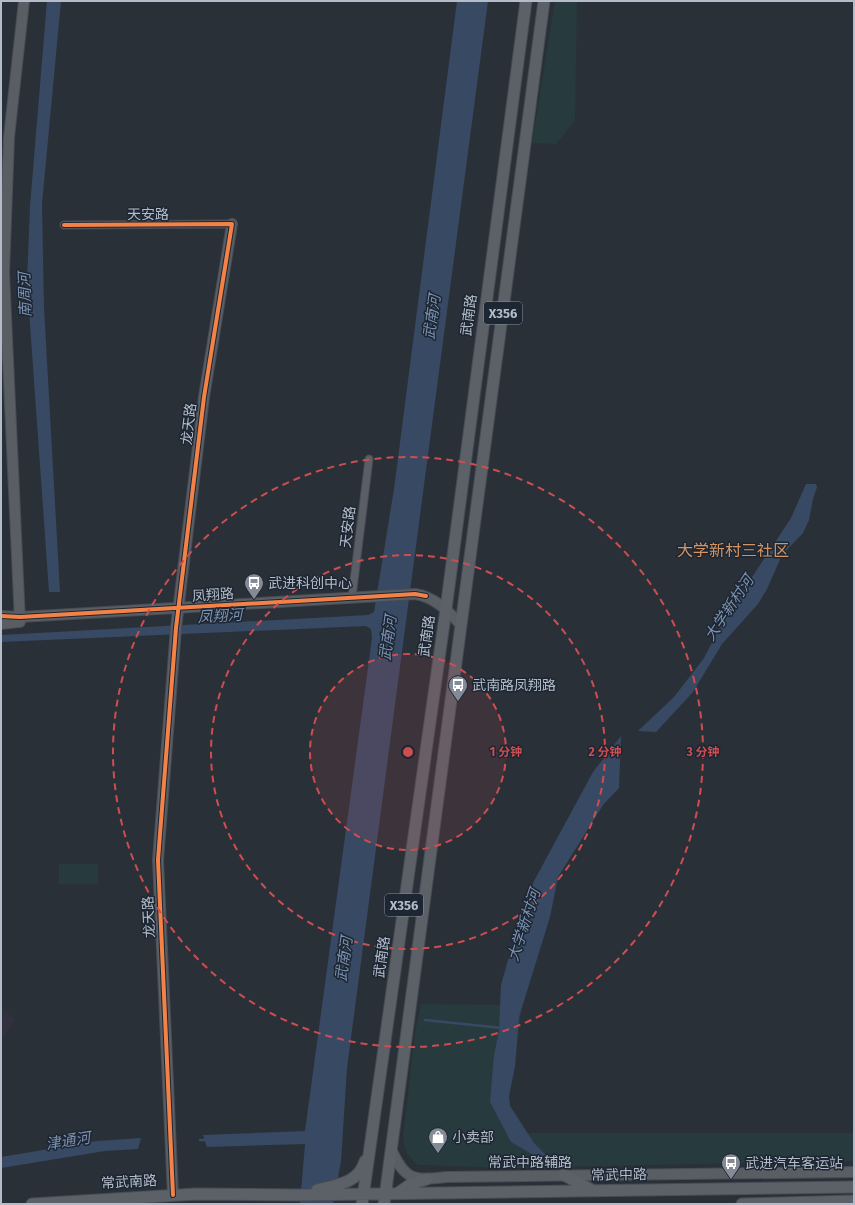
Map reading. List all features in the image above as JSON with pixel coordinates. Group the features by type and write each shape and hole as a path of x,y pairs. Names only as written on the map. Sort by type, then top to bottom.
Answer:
{"main road":[{"name":"武南路","path":"363,1199 445,613 526,1"},
{"name":"X356","path":"385,1199 544,1"},
{"path":"363,1199 341,1189 362,1169 372,1136"},
{"path":"564,1175 592,1190"},
{"path":"398,1193 411,1184 427,1179"},
{"name":"常武中路","path":"363,1199 385,1199 398,1193 854,1187"},
{"name":"常武南路","path":"32,1204 173,1195 299,1195 341,1189"},
{"path":"742,1204 854,1201"}],"street":[{"path":"20,619 4,273 9,137 24,1"},
{"name":"天安路","path":"64,225 232,224"},
{"name":"龙天路","path":"173,1195 158,860 176,628 204,397 232,224"},
{"name":"天安路","path":"352,598 369,459"},
{"name":"凤翔路","path":"1,624 20,619 366,600 415,594 426,599 461,626"},
{"name":"凤翔路","path":"178,611 352,598 366,600"},
{"name":"凤翔路","path":"1,616 20,619"},
{"name":"常武中路辅路","path":"391,1149 398,1165 405,1174 416,1178 427,1179 446,1177 564,1175 854,1172"}],"shaded area":[{"path":"1,1009 15,1019 1,1041"}],"green space":[{"path":"555,1 577,1 575,121 556,144 532,143"},
{"path":"59,864 98,864 98,884 59,884"},
{"path":"421,1004 522,1005 515,1066 509,1096 510,1106 527,1133 854,1133 854,1161 506,1168 418,1165 408,1153 403,1138 415,1033"}],"water":[{"path":"47,1 61,1 42,204 44,308 60,592 49,592 27,282 30,206"},
{"name":"武南河","path":"457,1 488,1 347,1068 341,1161 333,1204 300,1204 305,1144 207,1147 203,1135 305,1131 372,638 371,629 366,626 1,642 1,635 368,615 374,612 394,489"},
{"path":"806,484 816,484 817,487 809,520 803,533 782,555 767,589 758,604 722,644 693,692 656,732 638,731 674,697 704,658 723,621 791,518"},
{"path":"621,736 619,788 603,805 558,877 550,917 519,1017 515,1066 509,1096 510,1106 534,1143 547,1156 535,1156 511,1142 490,1102 494,1055 499,1031 501,985 522,911 534,881 593,772"},
{"path":"141,1138 138,1149 105,1151 1,1168 1,1157 97,1141"}],"waterway":[{"name":"大学新村河","path":"425,1020 502,1028"},
{"name":"津通河","path":"200,1140 208,1140"}],"cycle path":[{"path":"64,225 232,224 204,397 176,628 158,860 173,1195"},
{"path":"1,616 20,617 415,594 426,596"}],"place":[{"name":"武进科创中心","path":"254,600"},
{"name":"武南路凤翔路","path":"458,702"},
{"name":"小卖部","path":"438,1154"},
{"name":"武进汽车客运站","path":"731,1180"}],"district":[{"name":"大学新村三社区","path":"733,550"}],"water label":[{"name":"南周河","path":"25,295"},
{"name":"凤翔河","path":"220,616"}]}
